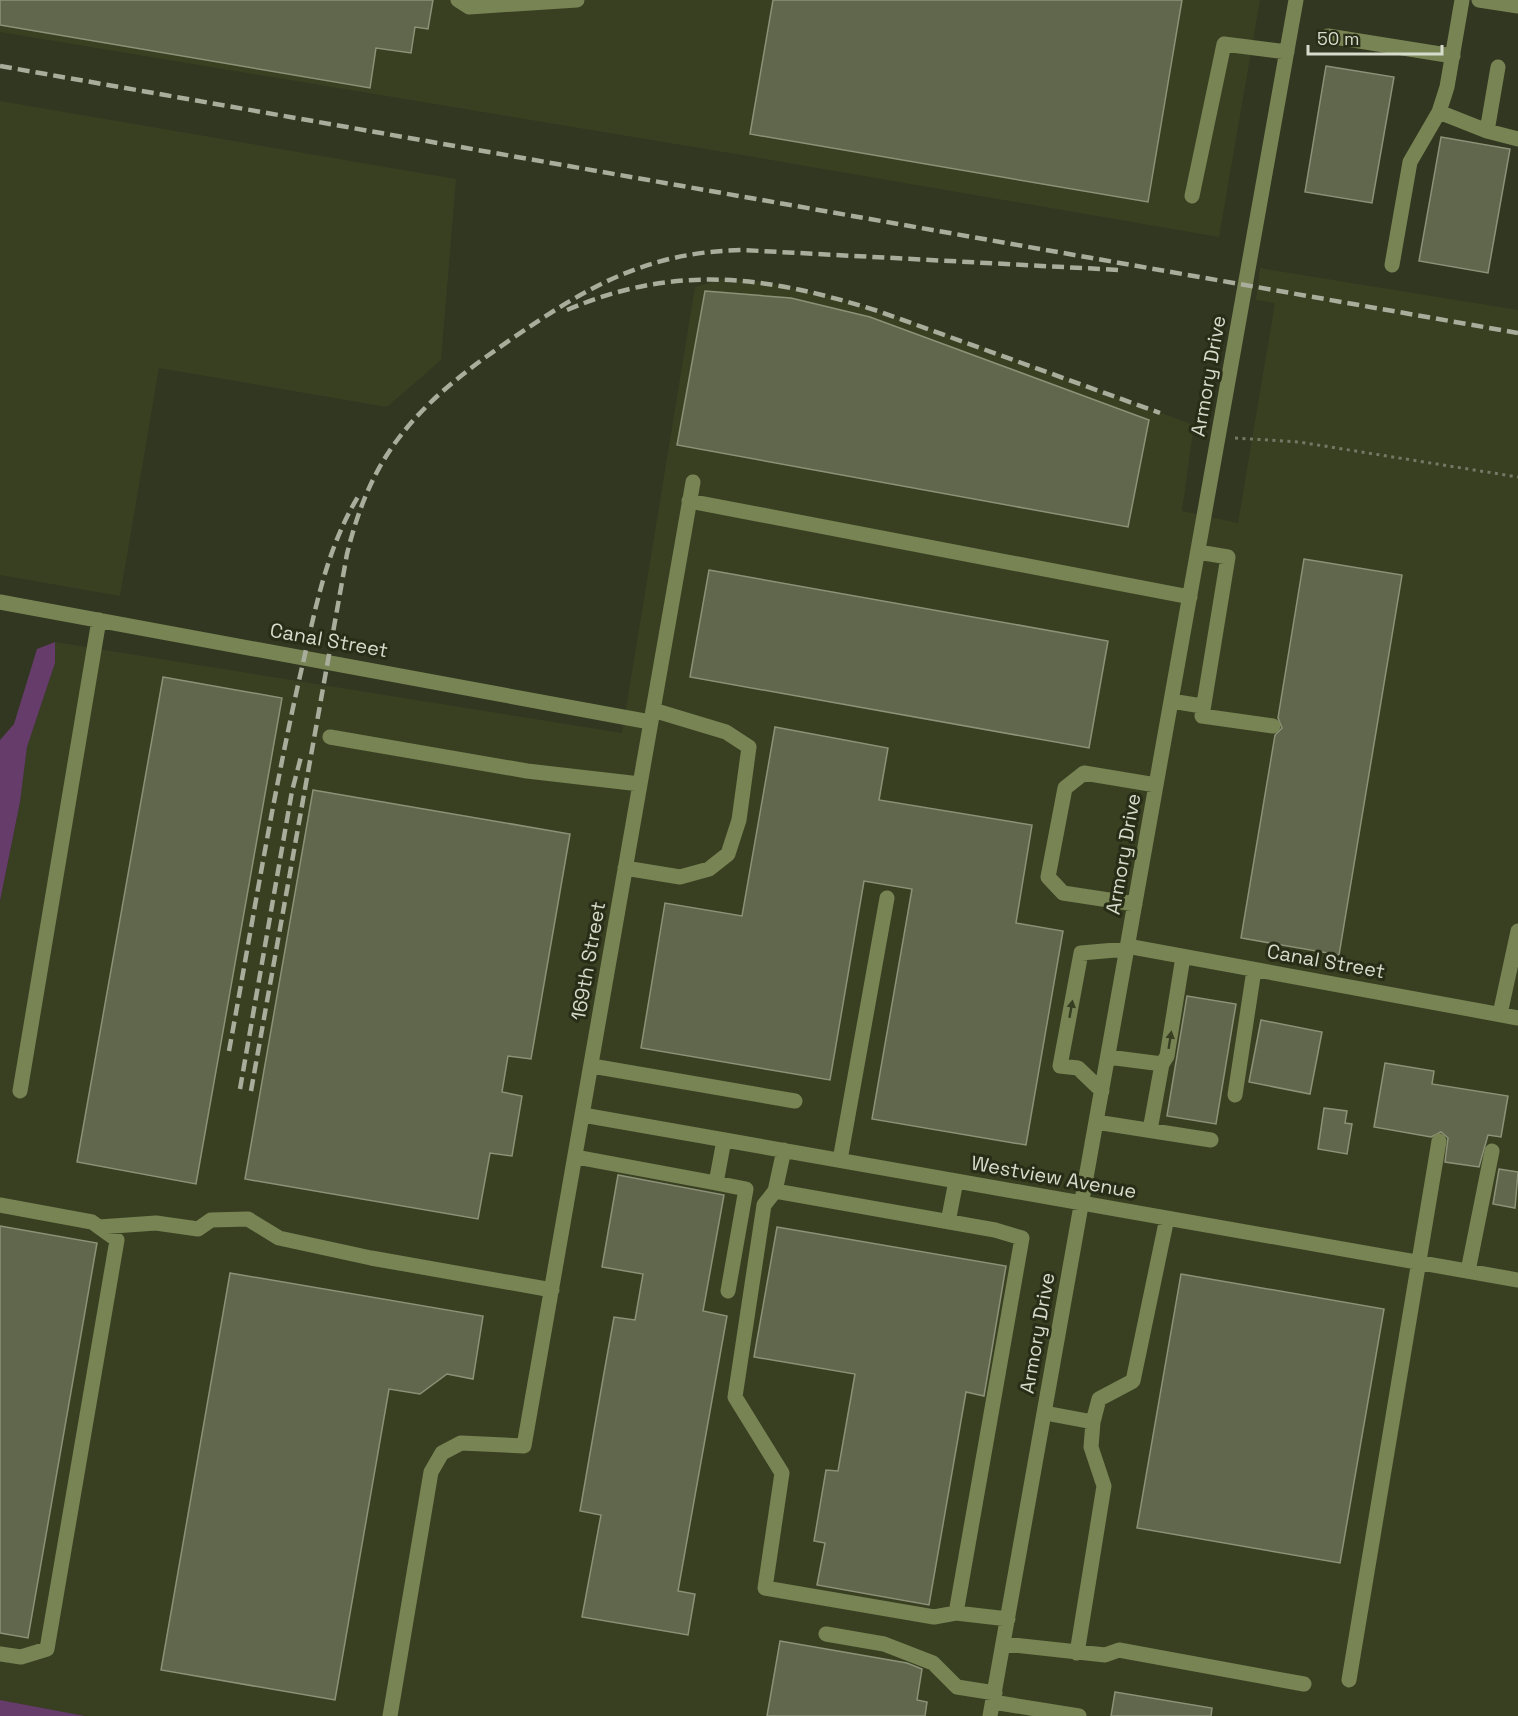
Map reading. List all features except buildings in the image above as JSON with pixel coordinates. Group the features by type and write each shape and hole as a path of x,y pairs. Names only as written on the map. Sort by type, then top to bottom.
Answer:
{"street":[{"path":"458,0 470,7 577,0"},
{"name":"Armory Drive","path":"993,1704 1296,0"},
{"path":"1392,265 1410,162 1439,112 1453,56 1462,0"},
{"path":"1479,0 1518,6"},
{"path":"1328,36 1453,56"},
{"path":"1192,196 1224,44 1287,52"},
{"path":"1487,131 1498,67"},
{"path":"1439,112 1487,131 1518,140"},
{"name":"169th Street","path":"390,1716 431,1472 442,1453 461,1443 524,1446 693,482"},
{"path":"689,501 1190,597"},
{"path":"1198,552 1228,557 1202,716 1273,726"},
{"name":"Canal Street","path":"0,602 652,716 726,732 749,747 739,820 728,854 709,869 680,877 625,868"},
{"path":"20,1091 99,620"},
{"path":"1171,701 1202,706"},
{"path":"330,737 527,771 640,784"},
{"path":"1135,904 1063,893 1048,877 1065,788 1084,773 1156,785"},
{"path":"840,1160 887,898"},
{"path":"1500,1014 1518,931"},
{"name":"Canal Street","path":"1102,1091 1078,1068 1060,1066 1081,953 1127,948 1518,1017"},
{"path":"1150,1130 1162,1064 1167,1056 1183,957"},
{"path":"1235,1095 1254,970"},
{"path":"1108,1057 1162,1064"},
{"path":"592,1066 795,1101"},
{"name":"Westview Avenue","path":"583,1115 1518,1280"},
{"path":"1096,1122 1211,1140"},
{"path":"716,1183 724,1140"},
{"path":"1349,1680 1439,1141"},
{"path":"784,1150 775,1191 764,1205 735,1397 782,1473 765,1588 934,1617 956,1613 1008,1619"},
{"path":"1468,1271 1492,1151"},
{"path":"576,1157 746,1189 728,1291"},
{"path":"948,1222 956,1181"},
{"path":"775,1191 994,1230 1022,1238 956,1613"},
{"path":"0,1206 92,1222 117,1240 47,1649 21,1657 0,1654"},
{"path":"1077,1653 1104,1486 1091,1447 1092,1422 1099,1399 1133,1381 1167,1218"},
{"path":"99,1227 156,1223 198,1229 210,1220 248,1219 279,1238 372,1258 552,1290"},
{"path":"1044,1413 1092,1422"},
{"path":"826,1634 884,1644 933,1663 957,1687 993,1704 1080,1716"},
{"path":"1004,1644 1105,1655 1119,1650 1304,1684"}],"path":[{"path":"1218,439 1289,440 1518,477"}],"shaded area":[{"path":"0,0 1260,0 1219,237 0,32"},
{"path":"0,101 456,179 441,360 387,407 159,368 120,596 0,575"},
{"path":"1260,268 1518,310 1518,1716 85,1716 0,1700 0,901 20,802 27,747 55,663 55,642 622,733 695,287 723,279 763,282 838,298 918,324 1194,425 1182,511 1238,523 1275,303 1256,300"},
{"path":"55,642 55,663 27,747 20,802 0,901 0,740 14,724 37,649"},
{"path":"0,1700 85,1716 0,1716"}],"railway":[{"path":"0,66 1518,333"},
{"path":"251,1091 347,554 366,494 380,466 410,424 436,397 494,351 565,304 619,276 676,257 742,250 1119,270"},
{"path":"567,310 607,295 646,285 684,280 722,280 798,289 878,311 1160,413"},
{"path":"229,1051 280,769 311,629 329,560 347,516 359,495"},
{"path":"240,1089 292,791 302,753"}]}
